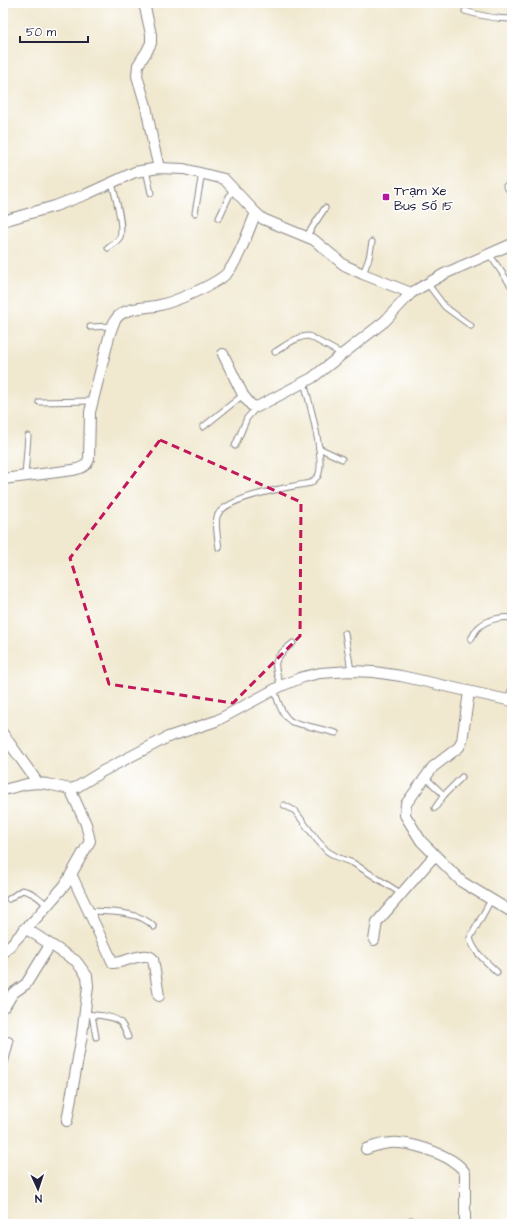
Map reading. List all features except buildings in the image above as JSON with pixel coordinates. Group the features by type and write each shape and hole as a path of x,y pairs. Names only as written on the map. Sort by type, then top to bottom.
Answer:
{"street":[{"path":"144,3 151,34 151,43 138,65 137,76 146,106 159,168"},
{"path":"3,221 55,206 135,172 159,168 184,169 224,179 263,219 314,240 344,264 363,274 411,293"},
{"path":"3,479 73,470 87,464 89,459 90,412 92,401 113,326 119,315 139,308 158,305 195,291 219,279 228,272 237,257 256,213"},
{"path":"223,354 243,395 251,405 257,407 312,378 385,321 411,293 444,274 512,244"},
{"path":"3,790 38,783 70,789 86,783 103,771 168,737 216,721 278,688 303,677 320,673 351,671 374,672 401,676 509,700"},
{"path":"469,692 462,740 459,747 433,767 406,804 404,815 421,841 462,882 512,912"},
{"path":"3,734 38,783"},
{"path":"3,953 65,885 90,841 86,824 70,789"},
{"path":"374,940 377,922 435,855"},
{"path":"71,874 113,963 119,963 146,954 150,955 153,959 159,996"},
{"path":"25,928 76,961 87,976 88,1014 82,1035 66,1121"},
{"path":"5,1006 13,993 26,984 50,945"},
{"path":"3,1061 8,1042"},
{"path":"366,1149 383,1144 399,1143 439,1155 462,1167 465,1173 465,1224"}],"lane":[{"path":"465,11 496,19 512,19"},
{"path":"146,170 151,193"},
{"path":"195,213 202,173"},
{"path":"108,248 119,238 120,233 119,208 112,183"},
{"path":"506,186 512,194"},
{"path":"219,218 233,188"},
{"path":"306,236 325,208"},
{"path":"363,274 369,258 372,242"},
{"path":"489,254 512,286"},
{"path":"427,284 445,307 471,326"},
{"path":"90,327 113,326"},
{"path":"275,352 299,338 309,336 342,354"},
{"path":"219,548 217,517 221,510 239,500 257,494 311,483 318,476 318,439 304,382"},
{"path":"203,427 243,395"},
{"path":"39,402 92,401"},
{"path":"235,446 247,418 257,407"},
{"path":"25,476 28,436"},
{"path":"319,448 342,459"},
{"path":"471,639 477,628 490,620 498,618 512,618"},
{"path":"345,633 351,671"},
{"path":"293,643 280,654 276,660 275,666 281,708 287,719 292,722 336,733"},
{"path":"509,700 512,689"},
{"path":"425,777 444,795"},
{"path":"435,808 444,795 462,777"},
{"path":"284,805 295,811 327,851 337,857 353,863 402,894"},
{"path":"9,899 22,890 28,891 35,895 47,905"},
{"path":"491,900 470,938 472,945 478,954 498,972"},
{"path":"89,911 140,916 151,923 154,927"},
{"path":"96,1037 88,1014 107,1017 119,1021 128,1037"}],"highlighted area":[{"path":"160,440 301,502 300,636 233,703 109,684 70,558"}],"place":[{"name":"Trạm Xe Bus Số 15","path":"386,197"}]}
